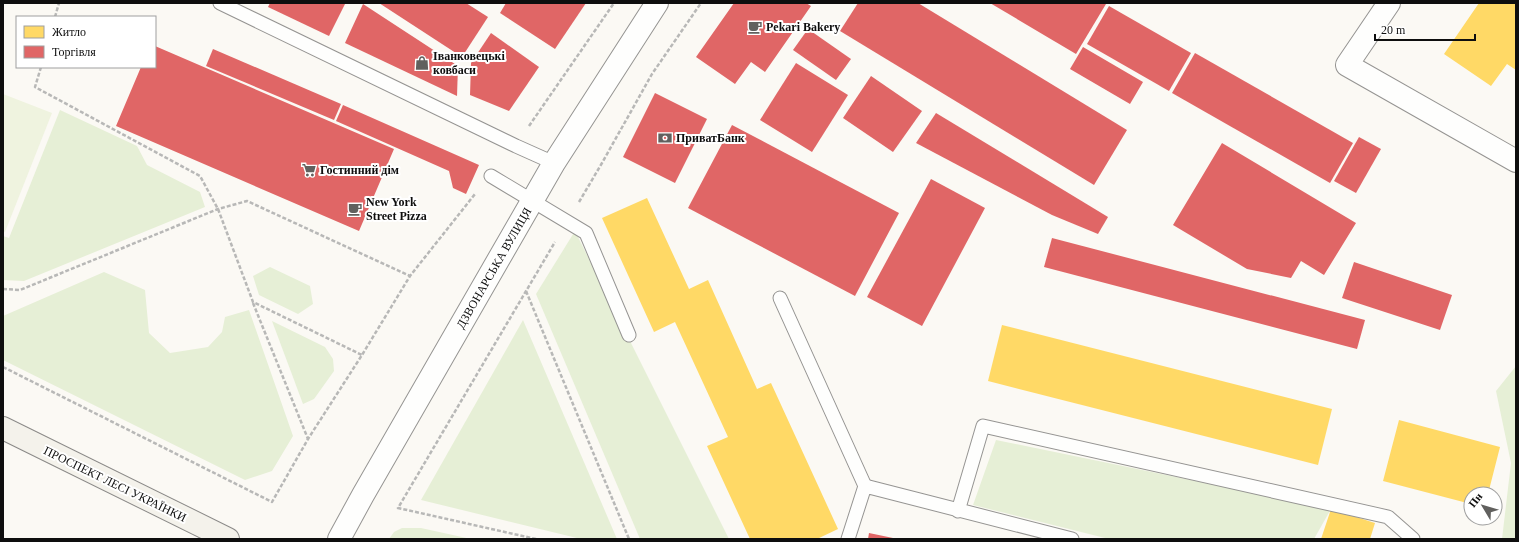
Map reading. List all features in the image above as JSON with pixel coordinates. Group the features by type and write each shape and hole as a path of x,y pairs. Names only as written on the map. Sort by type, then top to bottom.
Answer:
{"main road":[{"name":"ПРОСПЕКТ ЛЕСІ УКРАЇНКИ","path":"3,428 228,539"}],"street":[{"name":"ДЗВОНАРСЬКА ВУЛИЦЯ","path":"339,539 554,163 657,3"},
{"path":"1389,3 1346,65 1516,161"}],"lane":[{"path":"220,3 554,163"},
{"path":"491,176 586,233 629,335"},
{"path":"780,298 865,486 848,539"},
{"path":"958,511 983,426 1388,517 1413,539"},
{"path":"865,486 1072,539"}],"path":[{"path":"55,16 59,3"},
{"path":"516,146 614,3"},
{"path":"536,539 398,508 602,163 652,74 701,3"},
{"path":"41,68 35,87 200,176 218,209 253,302 308,439"},
{"path":"3,367 272,502 308,439 410,276 491,176"},
{"path":"3,290 20,290 218,209 247,201 410,276"},
{"path":"526,291 629,539"},
{"path":"253,302 362,354"}],"green space":[{"path":"3,94 52,113 5,232 3,231"},
{"path":"60,110 137,146 147,165 200,192 205,207 24,281 3,280 3,236 9,238"},
{"path":"575,231 729,539 640,539 536,294"},
{"path":"270,267 310,286 313,304 298,314 259,295 253,276"},
{"path":"104,272 145,290 149,333 170,353 208,347 222,332 225,317 249,310 293,436 272,471 245,480 3,360 3,316"},
{"path":"523,320 617,539 581,539 421,500"},
{"path":"272,321 325,347 333,359 334,371 314,399 303,404"},
{"path":"1516,366 1516,539 1502,539 1511,463 1496,391"},
{"path":"996,440 1331,509 1314,539 1109,539 973,505"},
{"path":"402,528 421,528 471,539 389,539 394,532"}],"building: Житло":[{"path":"1479,3 1516,3 1516,70 1507,64 1491,86 1444,54"},
{"path":"647,198 689,289 708,280 757,389 771,383 838,529 817,539 750,539 707,446 728,437 675,322 654,332 602,218"},
{"path":"1002,325 1332,409 1318,465 988,381"},
{"path":"1399,420 1500,447 1490,486 1463,486 1463,502 1383,481"},
{"path":"1331,509 1375,523 1370,539 1321,539"}],"building: Торгівля":[{"path":"270,3 345,4 329,36 268,7"},
{"path":"379,3 466,3 488,17 462,57"},
{"path":"506,3 586,3 555,49 500,13"},
{"path":"734,3 806,3 811,6 765,72 751,62 735,84 696,57"},
{"path":"858,3 918,3 1127,130 1094,185 840,31"},
{"path":"990,3 1104,3 1106,4 1076,54"},
{"path":"363,4 458,66 457,96 345,43"},
{"path":"1109,6 1191,53 1169,91 1087,44"},
{"path":"808,29 851,59 836,80 793,50"},
{"path":"491,33 539,67 509,111 470,95 471,63"},
{"path":"156,46 394,149 359,231 116,126 141,68 156,68"},
{"path":"1083,47 1143,82 1130,104 1070,69"},
{"path":"213,49 341,104 334,120 206,66"},
{"path":"1195,53 1353,143 1330,183 1172,93"},
{"path":"796,63 848,95 812,152 760,120"},
{"path":"871,76 922,111 893,152 843,118"},
{"name":"ПриватБанк","path":"655,93 707,119 675,183 623,157"},
{"path":"343,105 479,165 466,194 453,188 449,171 336,121"},
{"path":"936,113 1108,217 1098,234 1052,215 916,143"},
{"path":"732,125 899,213 855,296 688,208"},
{"path":"1359,137 1381,149 1356,193 1334,181"},
{"path":"1222,143 1356,223 1324,275 1301,261 1291,278 1247,269 1173,225"},
{"path":"931,179 985,208 922,326 867,297"},
{"path":"1052,238 1365,320 1357,349 1044,267"},
{"path":"1354,262 1452,295 1440,330 1342,298"},
{"path":"869,533 893,538 893,539 868,539"}],"place":[{"name":"Pekari Bakery","path":"755,27"},
{"name":"Іванковецькі ковбаси","path":"422,63"},
{"name":"ПриватБанк","path":"665,138"},
{"name":"Гостинний дім","path":"309,170"},
{"name":"New York Street Pizza","path":"355,209"}]}
